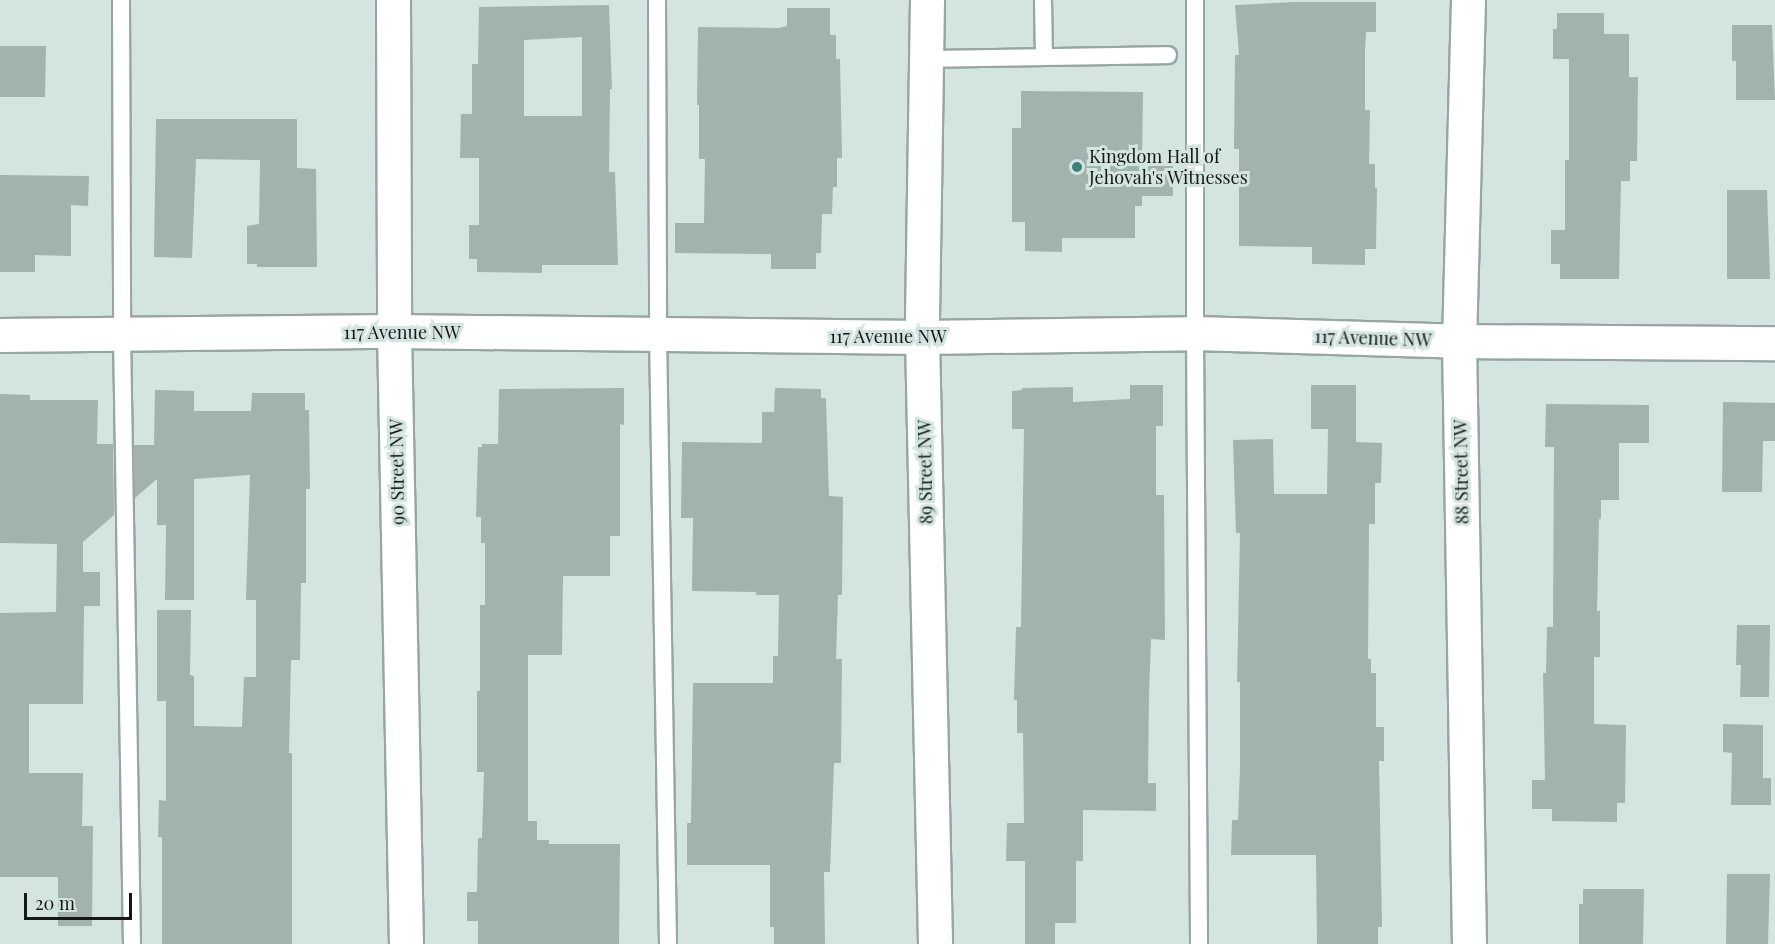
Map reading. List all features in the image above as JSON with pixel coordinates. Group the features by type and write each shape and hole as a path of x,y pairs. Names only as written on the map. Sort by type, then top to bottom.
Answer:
{"street":[{"name":"90 Street NW","path":"393,0 394,331 406,944"},
{"name":"89 Street NW","path":"927,0 922,337 935,944"},
{"name":"88 Street NW","path":"1468,0 1459,341 1469,944"},
{"name":"117 Avenue NW","path":"0,335 394,331 922,337 1195,333 1459,341 1775,343"}],"lane":[{"path":"121,0 122,335 132,944"},
{"path":"657,0 658,333 668,944"},
{"path":"1043,0 1044,57"},
{"path":"1196,0 1195,333 1199,944"},
{"path":"926,59 1168,55"}],"building":[{"path":"1376,2 1376,32 1366,32 1365,110 1370,110 1369,164 1375,164 1375,188 1377,188 1376,249 1365,249 1365,265 1312,264 1312,247 1239,246 1239,149 1234,149 1235,55 1239,55 1235,5"},
{"path":"609,5 612,89 610,89 609,172 615,172 618,265 542,265 542,273 477,272 477,259 469,259 469,225 479,225 479,158 460,158 461,114 472,114 472,64 478,64 479,7","holes":["582,37 582,116 524,116 524,40"]},
{"path":"787,8 830,8 830,35 836,35 836,59 840,59 842,158 837,158 837,187 833,187 832,214 822,214 821,253 816,253 816,269 771,269 771,254 675,253 675,223 704,223 705,159 699,159 699,105 697,105 698,27 779,28 787,26"},
{"path":"1557,13 1604,13 1604,34 1629,34 1629,77 1638,77 1637,161 1630,161 1630,181 1621,181 1619,279 1560,279 1560,264 1551,264 1551,230 1565,230 1565,160 1569,160 1569,59 1553,59 1553,29 1557,29"},
{"path":"1732,25 1772,25 1775,100 1736,100 1736,61 1732,61"},
{"path":"0,46 46,46 45,97 0,97"},
{"name":"Kingdom Hall of Jehovah's Witnesses","path":"1021,91 1143,92 1142,163 1173,163 1173,196 1142,196 1142,206 1135,206 1135,238 1062,238 1062,252 1025,251 1025,222 1012,222 1012,128 1021,128"},
{"path":"156,119 297,119 297,168 316,169 317,267 257,267 257,264 247,264 247,226 259,224 260,160 196,159 192,258 154,257"},
{"path":"0,175 89,176 88,206 71,205 71,256 35,255 35,272 0,272"},
{"path":"1727,190 1767,190 1770,279 1727,279"},
{"path":"1130,385 1163,385 1163,426 1156,426 1156,495 1164,495 1165,640 1151,639 1149,694 1148,783 1156,783 1156,811 1083,810 1083,861 1076,861 1076,923 1055,923 1055,944 1025,944 1025,861 1006,861 1007,823 1024,823 1023,733 1017,733 1017,700 1014,700 1016,627 1021,627 1024,429 1012,429 1012,391 1022,390 1022,388 1073,387 1073,402 1130,399"},
{"path":"1311,385 1356,385 1356,442 1382,443 1381,483 1375,483 1375,524 1369,524 1368,659 1371,659 1371,673 1376,673 1376,727 1384,727 1384,761 1379,761 1382,927 1378,927 1378,944 1317,944 1316,855 1231,855 1232,820 1238,820 1240,770 1240,682 1237,682 1240,533 1236,533 1233,440 1273,439 1274,494 1327,494 1328,429 1311,429"},
{"path":"624,388 624,425 620,424 620,536 610,536 610,576 563,576 562,655 528,655 528,821 537,821 537,840 549,840 549,844 620,844 619,944 478,944 478,921 467,921 467,892 477,892 478,838 482,838 484,772 477,772 480,605 485,605 485,543 481,543 481,517 476,517 478,447 482,447 482,444 498,444 499,389"},
{"path":"775,388 821,389 821,398 826,398 829,496 843,497 842,595 838,595 836,659 842,659 841,763 834,763 830,872 824,872 825,944 774,944 774,927 770,927 770,865 687,865 687,823 691,823 693,683 773,683 773,656 778,656 779,595 756,595 756,592 692,591 693,518 681,518 682,442 762,443 762,412 774,412"},
{"path":"155,390 194,391 194,411 251,411 252,393 305,393 305,410 309,410 310,489 306,489 306,583 301,583 300,660 291,660 289,753 292,753 292,944 162,944 162,837 158,837 159,800 166,801 166,701 157,701 157,610 191,610 190,675 194,676 194,726 242,727 244,677 256,677 256,600 246,600 250,475 194,479 194,600 165,600 166,525 157,525 157,479 135,498 134,445 154,445"},
{"path":"0,394 30,395 30,400 98,400 97,444 113,444 114,515 83,542 83,572 100,572 100,606 84,606 83,704 29,704 29,773 83,773 82,826 93,826 92,926 58,926 58,877 0,877 0,613 56,612 57,544 0,543"},
{"path":"1723,402 1775,403 1775,441 1763,441 1762,492 1722,492"},
{"path":"1546,404 1649,405 1649,443 1619,443 1619,500 1601,500 1601,519 1599,519 1597,611 1600,611 1600,657 1594,657 1594,724 1626,725 1625,803 1617,803 1617,822 1552,821 1552,809 1532,809 1532,780 1545,780 1543,673 1546,673 1547,627 1553,627 1554,447 1545,447"},
{"path":"1737,625 1770,625 1769,697 1740,697 1741,665 1736,665"},
{"path":"1723,724 1763,725 1763,778 1771,778 1771,805 1731,805 1732,753 1723,752"},
{"path":"1727,874 1770,874 1768,944 1726,944"},
{"path":"1583,889 1644,889 1643,944 1579,944 1579,904 1583,904"}],"place":[{"name":"Kingdom Hall of Jehovah's Witnesses","path":"1077,167"}]}
